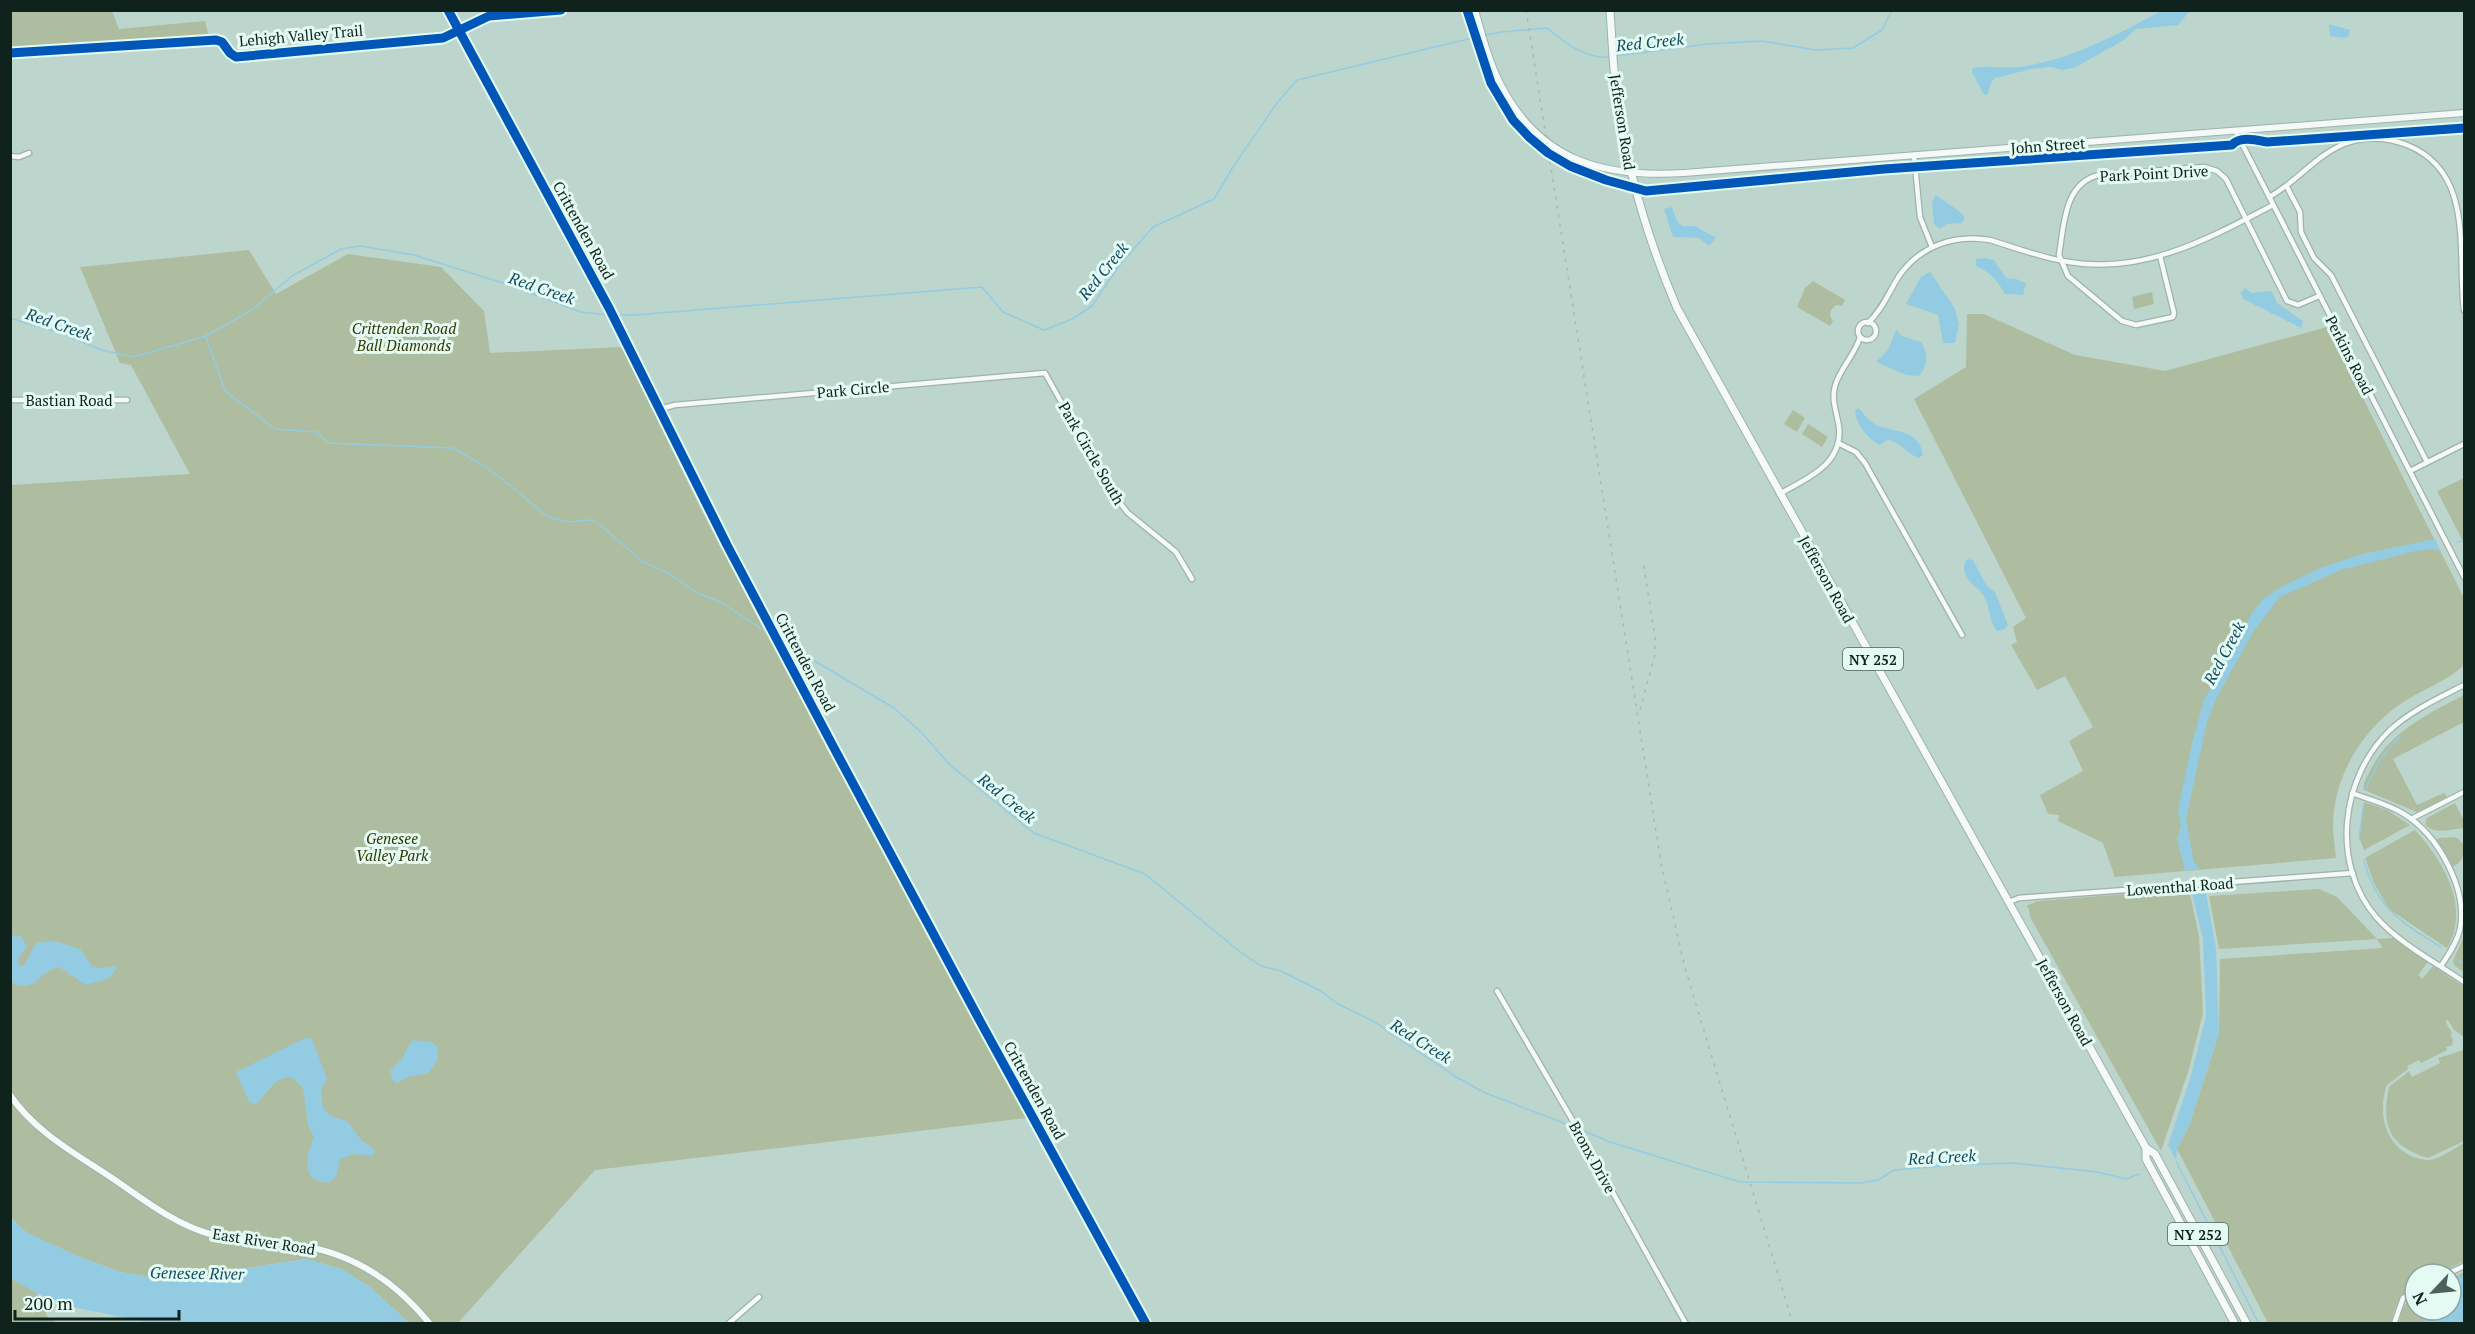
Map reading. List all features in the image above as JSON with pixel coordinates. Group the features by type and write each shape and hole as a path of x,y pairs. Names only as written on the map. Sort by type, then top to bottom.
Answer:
{"main road":[{"name":"Jefferson Road","path":"1610,10 1620,120 1631,174 1648,232 1677,308 2146,1148 2155,1155 2247,1323"},
{"name":"Jefferson Road","path":"2146,1148 2146,1159 2235,1323"}],"street":[{"name":"Crittenden Road","path":"448,10 618,325 738,566 850,778 1146,1323"},
{"name":"John Street","path":"1475,10 1500,83 1510,101 1528,124 1543,138 1588,164 1631,174 1684,173 2464,113"},
{"name":"Perkins Road","path":"2236,132 2464,577"},
{"path":"2269,197 2287,187 2322,156 2349,142 2383,139 2402,143 2420,151 2447,177 2461,210 2464,310"},
{"path":"10,156 19,157 29,153"},
{"path":"1914,155 1920,217 1932,247"},
{"name":"Park Point Drive","path":"2060,260 2060,248 2072,194 2084,181 2099,175 2211,168 2226,179 2287,301 2298,305 2319,296"},
{"path":"2287,187 2300,212 2301,232 2314,258 2331,275 2427,462"},
{"path":"1862,338 1858,331 1860,326 1868,323 1874,317 1905,269 1932,247 1953,239 1978,238 2060,260 2096,265 2136,262 2188,247 2273,205"},
{"path":"2060,260 2073,281 2116,317 2136,325 2171,318 2174,315 2160,256"},
{"path":"1862,338 1873,337 1874,317"},
{"path":"1868,323 1874,326"},
{"path":"1779,494 1822,469 1832,458 1839,435 1834,405 1835,387 1862,338"},
{"name":"Park Circle","path":"660,409 697,403 1045,373"},
{"name":"Park Circle South","path":"1045,373 1112,493 1128,513 1176,552 1192,579"},
{"name":"Bastian Road","path":"10,400 127,399"},
{"path":"1838,444 1856,452 1865,463 1962,635"},
{"path":"2410,471 2464,444"},
{"path":"2464,685 2412,713 2390,730 2364,764 2352,793 2347,832 2353,873 2367,904 2383,924 2464,982"},
{"path":"2411,819 2464,792"},
{"path":"2352,793 2385,804 2411,819 2436,846 2452,876 2462,910 2462,926 2441,966"},
{"name":"Lowenthal Road","path":"2009,902 2019,898 2353,873"},
{"name":"Bronx Drive","path":"1497,991 1686,1323"},
{"name":"East River Road","path":"10,1095 28,1117 49,1136 173,1218 196,1229 228,1238 308,1247 346,1258 372,1271 394,1286 430,1323"},
{"path":"728,1323 759,1296"},
{"path":"2394,1323 2403,1298"}],"green space":[{"path":"11,10 112,11 119,29 205,21 209,37 11,49"},
{"name":"Genesee Valley Park","path":"249,250 276,294 348,254 441,267 484,311 490,353 622,347 703,513 1027,1118 595,1170 458,1323 409,1323 371,1288 342,1269 306,1259 189,1277 160,1279 120,1272 27,1233 11,1218 11,485 190,474 131,365 120,363 80,267"},
{"path":"1813,281 1845,300 1842,306 1836,305 1831,310 1830,316 1833,321 1830,326 1797,307 1805,288"},
{"path":"2152,292 2154,304 2134,309 2132,297"},
{"path":"1967,314 1984,314 2075,355 2165,371 2327,327 2464,598 2464,665 2388,714 2374,726 2352,756 2338,790 2334,808 2333,830 2336,858 2115,877 2103,843 2058,821 2059,815 2048,814 2040,795 2083,771 2069,741 2093,727 2065,676 2037,690 2011,645 2017,642 2013,627 2026,618 1914,399 1966,367"},
{"path":"1793,410 1805,418 1797,432 1784,424"},
{"path":"1808,424 1828,437 1822,447 1802,434"},
{"path":"2464,478 2464,543 2437,491"},
{"path":"2464,695 2464,722 2393,759 2417,805 2444,793 2447,797 2417,812 2364,790 2371,769 2389,744 2412,725"},
{"path":"2364,802 2387,810 2410,825 2364,850 2359,837"},
{"path":"2455,803 2464,821 2464,828 2437,831 2428,827 2425,823 2427,818"},
{"path":"2415,830 2444,870 2455,901 2454,932 2447,948 2389,909 2374,883 2365,858"},
{"path":"2455,837 2463,844 2464,852 2463,857 2453,867 2436,840"},
{"path":"2189,889 2199,936 2203,1013 2189,1069 2161,1151 2030,917 2029,908 2026,906 2038,901"},
{"path":"2319,889 2337,897 2377,939 2219,949 2209,896"},
{"path":"2464,936 2464,972 2455,966 2453,961"},
{"path":"2393,938 2428,962 2418,975 2422,979 2433,966 2464,987 2464,1037 2454,1030 2448,1020 2445,1021 2452,1033 2450,1034 2453,1040 2452,1045 2446,1047 2447,1050 2421,1063 2419,1060 2407,1066 2408,1069 2387,1085 2383,1110 2384,1122 2394,1143 2413,1157 2430,1160 2464,1143 2464,1261 2403,1262 2403,1295 2398,1301 2391,1323 2268,1323 2177,1149 2189,1126 2219,1033 2220,959 2383,948 2377,939"},
{"path":"2464,1050 2464,1141 2428,1158 2415,1153 2396,1141 2391,1133 2386,1113 2389,1087 2409,1071 2412,1077 2440,1063 2438,1058"},
{"path":"2463,1273 2464,1323 2399,1324 2403,1308 2403,1322 2463,1322"},
{"path":"10,1278 36,1292 48,1318 58,1323 11,1323"}],"water":[{"path":"2161,11 2195,11 2189,12 2178,25 2136,29 2124,40 2074,68 2032,69 1995,78 1988,94 1984,95 1972,72 1973,68 2019,67 2057,59 2093,45"},
{"path":"2329,24 2350,30 2349,36 2345,38 2330,36"},
{"path":"1936,195 1965,217 1962,223 1947,224 1940,229 1934,224 1932,202"},
{"path":"1672,207 1677,221 1682,226 1695,226 1716,238 1709,246 1699,238 1673,237 1664,209"},
{"path":"1976,259 1994,260 2006,278 2026,283 2023,295 2005,294 1993,277 1976,266"},
{"path":"1930,272 1954,307 1959,324 1955,343 1943,343 1938,315 1906,304 1921,277"},
{"path":"2245,288 2252,293 2272,291 2277,303 2303,321 2301,328 2243,299 2241,293"},
{"path":"1896,330 1902,336 1921,342 1924,347 1926,360 1919,376 1906,375 1876,362 1888,350"},
{"path":"1859,408 1873,423 1903,432 1916,439 1923,455 1919,458 1888,440 1879,445 1866,435 1857,420 1855,410"},
{"path":"2435,539 2441,552 2434,549 2416,551 2341,570 2280,597 2253,632 2217,697 2207,722 2186,819 2194,862 2200,869 2185,871 2177,839 2181,826 2178,810 2192,743 2204,700 2252,613 2263,599 2279,588 2320,568 2362,554"},
{"path":"1967,559 1973,560 1987,586 1995,592 2008,625 2003,630 1997,631 1983,595 1966,576 1964,567"},
{"path":"2206,893 2216,948 2219,1033 2189,1126 2177,1149 2176,1160 2168,1145 2190,1079 2206,1016 2203,939 2192,894"},
{"path":"11,935 21,936 27,947 18,959 20,967 25,964 36,943 55,941 80,949 93,967 116,966 117,968 108,979 86,985 59,967 31,984 19,986 11,981"},
{"path":"305,1038 312,1039 327,1079 321,1089 323,1109 333,1117 347,1121 361,1140 376,1151 371,1156 355,1154 340,1159 336,1177 329,1183 314,1179 308,1171 309,1153 314,1137 308,1125 303,1088 291,1077 284,1078 279,1080 255,1104 249,1102 236,1072"},
{"path":"413,1040 431,1042 437,1046 438,1060 428,1073 408,1077 397,1083 392,1079 390,1071 402,1059"},
{"path":"10,1218 27,1233 75,1255 120,1272 160,1279 189,1277 306,1259 342,1269 371,1288 409,1323 152,1323 72,1307 36,1293 11,1278"},
{"path":"2463,1275 2464,1323 2425,1323 2463,1322"}],"waterway":[{"name":"Red Creek","path":"1615,56 1708,44 1761,41 1816,50 1853,48 1882,30 1892,10"},
{"name":"Red Creek","path":"1486,35 1547,28 1584,53 1610,57"},
{"name":"Red Creek","path":"614,315 982,287 1003,312 1044,330 1072,319 1092,306 1118,267 1153,227 1214,199 1277,103 1297,80 1481,36"},
{"name":"Red Creek","path":"10,318 63,334 102,350 134,357 206,336 250,311 292,276 341,249 361,246 414,255 506,284 581,312 609,315"},
{"name":"Red Creek","path":"206,337 225,391 275,429 316,432 329,443 452,448 483,465 548,517 568,522 588,520 597,522 643,562 668,573 697,593 721,602 766,632"},
{"name":"Red Creek","path":"2457,542 2464,541"},
{"name":"Red Creek","path":"786,644 894,708 922,733 950,765 1034,833 1145,874 1239,951 1261,966 1281,971 1319,990 1338,1004 1373,1021 1453,1075 1483,1092 1574,1127"},
{"path":"2366,788 2381,758 2400,736"},
{"path":"2359,840 2363,807"},
{"path":"2364,860 2369,877 2383,902 2403,922 2441,947"},
{"path":"2458,960 2464,964"},
{"name":"Red Creek","path":"1579,1129 1610,1142 1740,1182 1860,1183 1878,1180 1894,1170 2013,1163 2097,1172 2126,1179 2139,1174"},
{"name":"Red Creek","path":"2176,1161 2259,1324"}],"railway":[{"path":"1526,10 1661,863 1685,968 1793,1324"},
{"path":"1640,710 1655,654 1655,637 1643,561"}],"cycle path":[{"path":"448,10 609,308 727,545 834,748 1146,1324"},
{"name":"Lehigh Valley Trail","path":"10,53 216,40 222,42 236,57 443,38 489,16 561,10"},
{"path":"1467,10 1491,83 1513,120 1529,137 1548,153 1570,166 1606,180 1646,191 1884,169 2232,145 2239,140 2267,142 2464,128"}],"park label":[{"name":"Crittenden Road Ball Diamonds","path":"404,336"}],"water label":[{"name":"Genesee River","path":"197,1273"}]}
